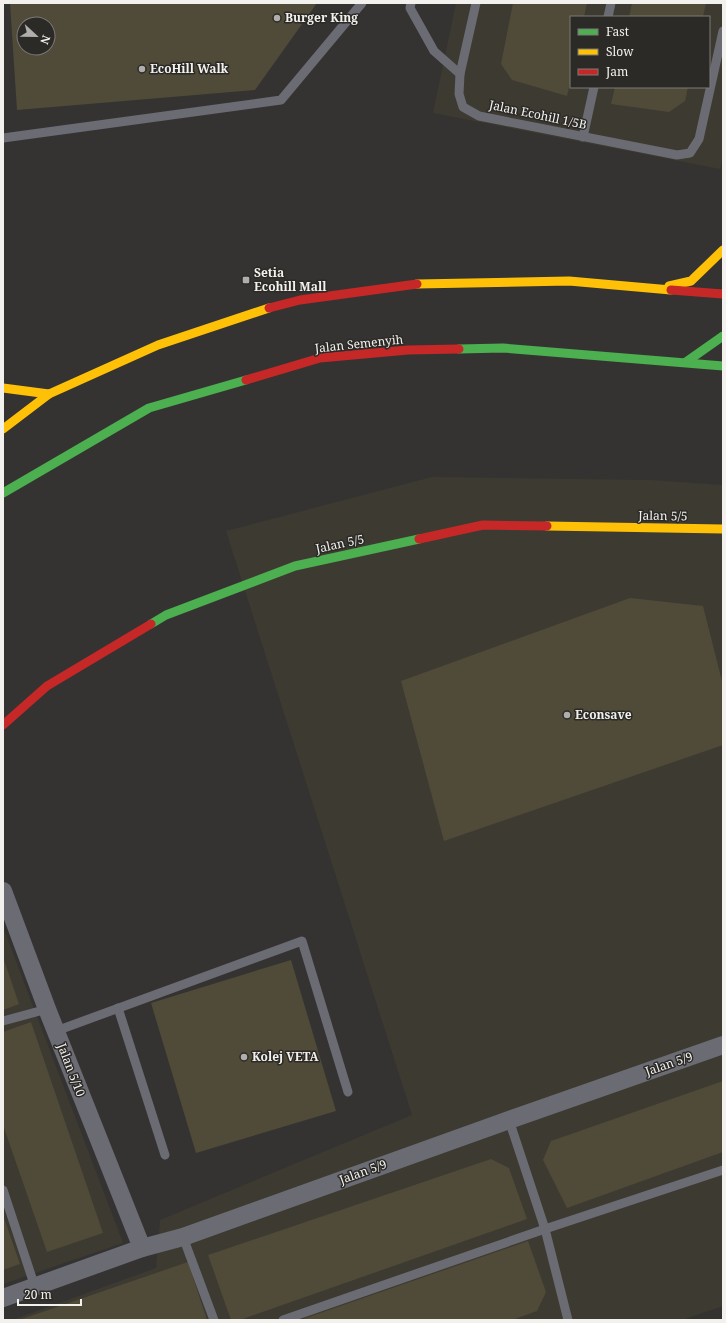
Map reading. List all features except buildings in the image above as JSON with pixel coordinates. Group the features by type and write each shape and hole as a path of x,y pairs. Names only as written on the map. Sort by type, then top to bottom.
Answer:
{"main road":[{"path":"652,289 691,281 723,250"},
{"path":"3,429 49,394 158,345 264,309 300,300 407,284 569,281 723,294"},
{"path":"686,362 723,336"},
{"name":"Jalan Semenyih","path":"3,493 149,408 320,358 408,350 503,348 723,366"},
{"path":"3,388 49,394"},
{"name":"Jalan 5/5","path":"3,725 47,686 166,615 295,566 482,525 723,530"}],"street":[{"name":"Jalan 5/10","path":"3,891 47,1009 142,1248"},
{"name":"Jalan 5/9","path":"3,1298 142,1248 183,1237 723,1045"}],"lane":[{"path":"3,138 281,100 362,3"},
{"path":"411,3 410,8 434,52 460,74"},
{"name":"Jalan Ecohill 1/5B","path":"476,3 460,74 459,94 463,107 479,116 676,155 690,153 699,139 723,31"},
{"path":"608,16 611,3"},
{"path":"584,137 594,88"},
{"path":"56,1031 302,941 348,1092"},
{"path":"118,1008 165,1155"},
{"path":"3,1021 47,1009"},
{"path":"509,1120 545,1229 568,1320"},
{"path":"283,1320 545,1229 723,1170"},
{"path":"3,1190 36,1287"},
{"path":"183,1237 214,1320"}],"shaded area":[{"path":"456,3 723,3 723,157 720,169 433,113"},
{"path":"432,477 650,480 723,485 723,1306 682,1320 12,1320 156,1268 160,1220 412,1115 226,531"},
{"path":"3,927 123,1243 3,1284"}],"traffic: fast":[{"path":"686,362 723,336"},
{"path":"459,349 503,348 723,366"},
{"path":"3,493 149,408 246,380"},
{"path":"151,624 166,615 295,566 419,539"}],"traffic: slow":[{"path":"669,286 691,281 723,250"},
{"path":"417,284 569,281 671,290"},
{"path":"3,429 49,394 158,345 269,308"},
{"path":"3,388 49,394"},
{"path":"547,526 723,529"}],"traffic: jam":[{"path":"269,308 300,300 417,284"},
{"path":"671,290 723,294"},
{"path":"246,380 320,358 408,350 459,349"},
{"path":"419,539 483,525 547,526"},
{"path":"3,725 47,686 151,624"}],"place":[{"name":"Burger King","path":"277,18"},
{"name":"EcoHill Walk","path":"142,69"},
{"name":"Setia Ecohill Mall","path":"246,280"},
{"name":"Econsave","path":"567,715"},
{"name":"Kolej VETA","path":"244,1057"}]}
